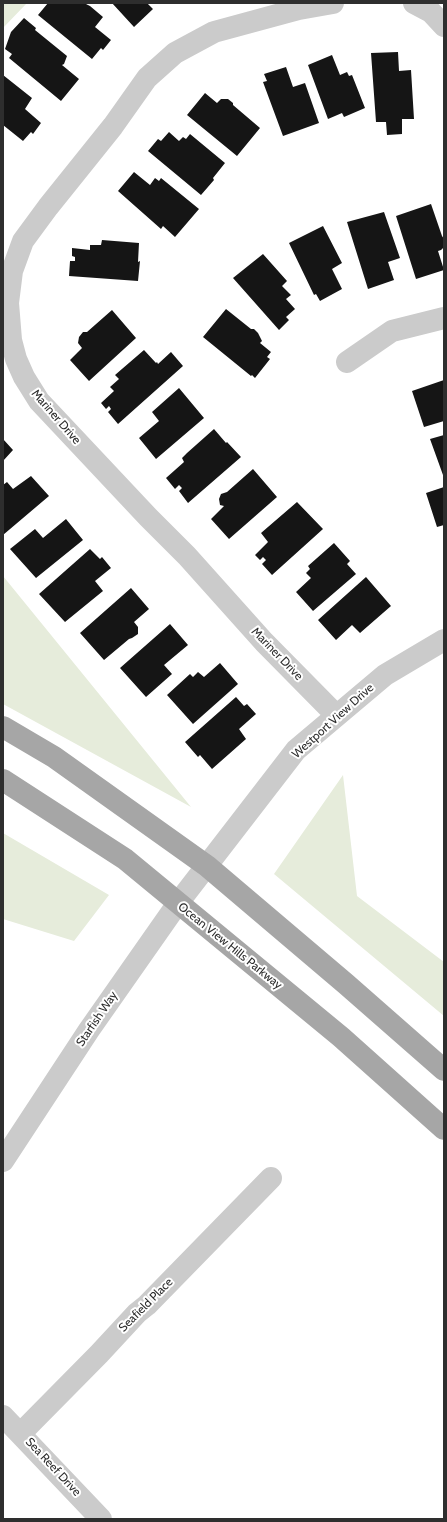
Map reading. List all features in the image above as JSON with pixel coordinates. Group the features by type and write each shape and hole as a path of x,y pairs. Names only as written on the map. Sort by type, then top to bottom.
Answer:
{"main road":[{"path":"3,727 54,757 201,873 346,984 444,1070"},
{"name":"Ocean View Hills Parkway","path":"3,780 125,859 341,1037 444,1129"}],"street":[{"name":"Mariner Drive","path":"333,3 299,9 214,32 175,53 148,78 23,241 12,271 8,303 11,340 16,359 24,377 39,401 148,517 187,556 264,642 336,715"},
{"path":"414,3 431,12 444,26"},
{"path":"347,362 392,331 444,318"},
{"name":"Westport View Drive","path":"201,873 296,750 385,675 444,640"},
{"name":"Starfish Way","path":"3,1161 88,1030 201,873"},
{"name":"Seafield Place","path":"21,1434 137,1313 270,1178"},
{"name":"Sea Reef Drive","path":"3,1416 102,1519"}],"green space":[{"path":"3,3 27,3 3,28"},
{"path":"3,576 191,807 3,704"},
{"path":"343,775 357,896 444,962 444,1016 274,874"},
{"path":"3,833 109,895 74,941 3,919"}],"building":[{"path":"48,3 84,3 90,6 103,17 95,27 111,40 103,50 101,48 92,59 38,15"},
{"path":"112,3 147,3 153,9 134,27"},
{"path":"24,18 36,28 35,30 67,56 64,64 62,65 79,79 61,101 9,58 12,54 5,49 11,32"},
{"path":"398,52 399,71 411,70 414,119 402,119 402,134 387,135 386,122 376,122 371,53"},
{"path":"332,55 340,75 347,72 349,76 352,75 365,108 344,117 342,113 328,119 308,65"},
{"path":"286,67 293,87 305,83 319,123 283,136 263,82 267,81 264,74"},
{"path":"3,75 32,98 25,109 41,123 33,134 31,132 23,141 3,125"},
{"path":"205,93 217,103 221,99 228,99 260,128 237,156 187,115"},
{"path":"169,132 179,141 183,137 186,139 190,134 225,163 213,178 214,180 201,195 148,151 158,139 161,141"},
{"path":"134,172 150,185 155,178 159,181 161,178 199,209 175,237 163,226 161,229 118,191"},
{"path":"431,204 444,239 444,247 438,251 444,270 416,279 396,216"},
{"path":"384,212 400,258 388,262 394,280 368,289 347,222"},
{"path":"323,226 342,263 332,269 342,289 320,301 316,294 314,295 289,243"},
{"path":"102,240 139,243 138,262 140,261 138,281 69,276 70,261 75,261 75,257 72,256 72,248 90,250 90,245 101,245"},
{"path":"263,254 287,281 282,286 291,295 286,299 295,309 286,317 289,320 279,330 233,278"},
{"path":"226,309 251,329 254,329 262,341 260,343 271,352 267,357 270,359 255,378 203,337"},
{"path":"112,310 136,338 89,381 70,360 82,348 78,343 79,337 83,332 87,332"},
{"path":"144,350 158,364 171,352 183,366 118,424 108,412 111,409 109,406 106,409 101,403 114,391 110,387 119,379 115,375"},
{"path":"444,380 444,421 424,427 412,391"},
{"path":"179,388 204,418 156,459 139,438 159,421 152,412"},
{"path":"214,429 241,457 188,503 179,491 182,488 179,485 175,489 166,478 184,462 182,458"},
{"path":"444,435 444,475 443,475 430,439"},
{"path":"3,439 13,450 3,461"},
{"path":"253,469 277,497 229,539 211,519 224,506 220,505 219,499 221,494 227,492"},
{"path":"31,476 49,496 3,535 3,485 7,482 13,489"},
{"path":"444,487 444,525 437,527 426,493"},
{"path":"297,502 323,529 272,575 262,564 266,560 263,557 260,560 255,555 268,542 261,533"},
{"path":"66,519 83,540 36,578 10,549 35,529 43,538"},
{"path":"334,543 350,561 347,564 356,574 313,611 296,592 311,578 306,573 310,569 308,566"},
{"path":"90,549 100,559 102,557 111,568 95,581 103,591 65,622 39,594"},
{"path":"366,577 391,606 360,633 352,625 336,640 318,620"},
{"path":"131,588 149,609 134,622 138,627 138,634 129,639 104,660 80,633"},
{"path":"170,624 188,645 164,665 172,674 146,697 120,668"},
{"path":"220,663 238,684 193,724 167,695 190,674 193,677 198,672 204,677"},
{"path":"236,697 244,706 247,704 256,714 239,729 246,739 212,769 200,755 198,757 185,742"}]}
